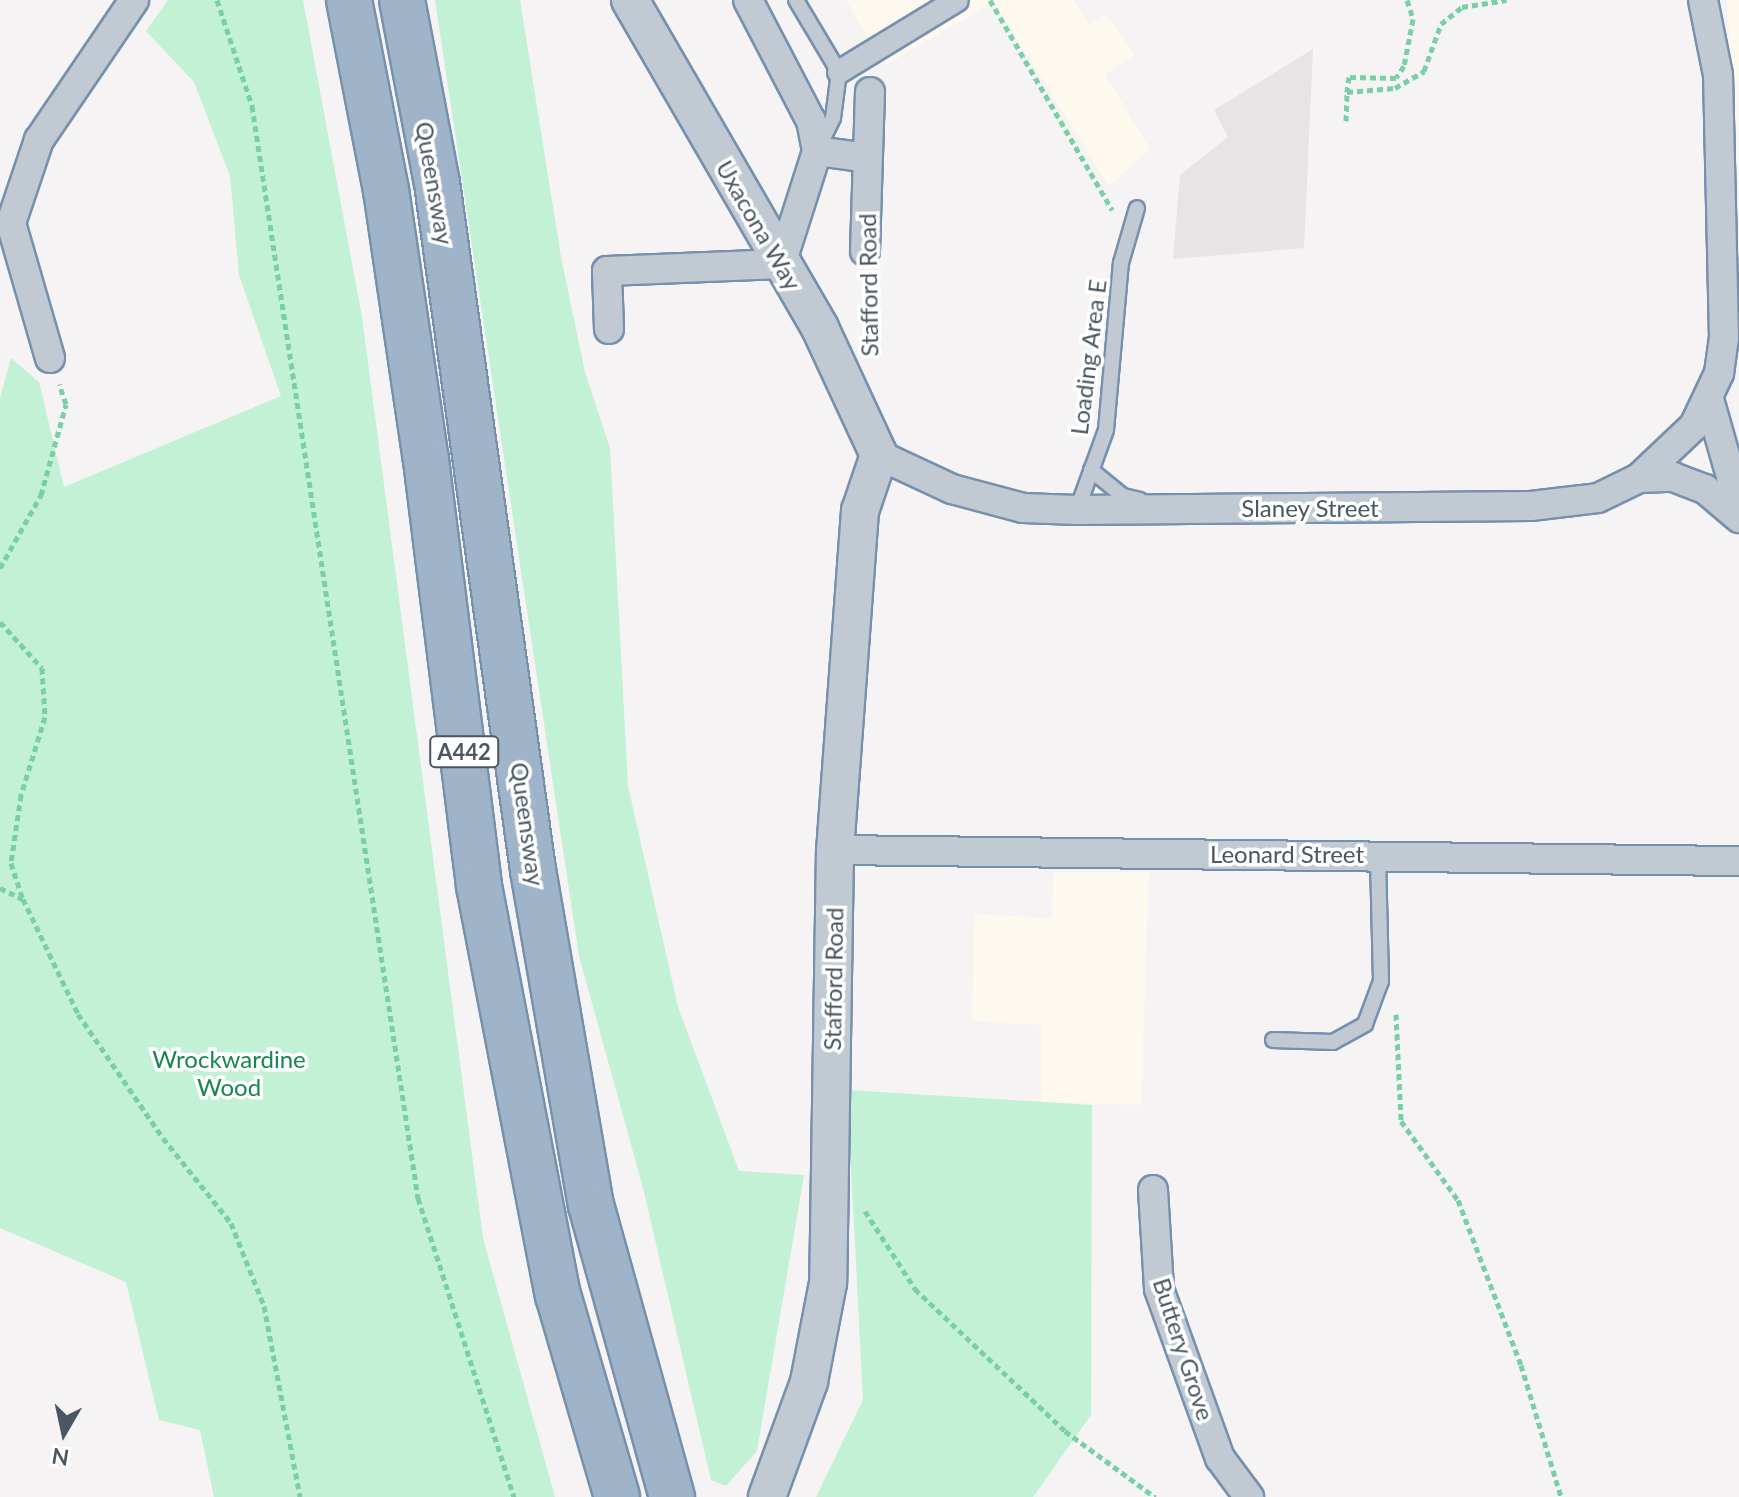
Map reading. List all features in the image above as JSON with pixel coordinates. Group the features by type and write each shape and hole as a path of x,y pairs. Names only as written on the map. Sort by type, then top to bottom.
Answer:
{"highway":[{"name":"Queensway","path":"349,0 386,190 426,460 479,886 558,1295 617,1497"},
{"name":"Queensway","path":"402,0 439,198 533,870 591,1205 672,1497"}],"street":[{"path":"50,358 11,223 39,140 134,0"},
{"name":"Uxacona Way","path":"630,0 820,328 879,455"},
{"path":"609,329 607,271 781,264 817,151 811,121 748,0"},
{"path":"839,72 957,0"},
{"path":"1703,0 1718,75 1731,237 1724,338 1709,399 1739,505"},
{"name":"Stafford Road","path":"865,251 870,92"},
{"path":"817,151 868,158"},
{"name":"Slaney Street","path":"879,455 952,489 1023,508 1531,506 1598,498 1639,478 1694,426 1709,399"},
{"name":"Stafford Road","path":"767,1497 809,1382 828,1283 835,850 860,511 879,455"},
{"path":"1639,478 1673,477 1705,489 1739,518"},
{"name":"Leonard Street","path":"835,850 1378,854 1739,861"},
{"name":"Buttery Grove","path":"1153,1190 1159,1289 1220,1458 1249,1497"}],"lane":[{"path":"796,0 839,72 833,118 817,151"},
{"name":"Loading Area E","path":"1077,510 1106,430 1110,352 1127,241 1137,208"},
{"path":"1091,470 1123,496 1175,508"},
{"path":"1273,1040 1333,1042 1365,1024 1381,981 1378,854"}],"path":[{"path":"217,0 252,106 418,1198 514,1497"},
{"path":"990,0 1127,241"},
{"path":"1346,121 1349,77 1396,78 1404,66 1413,19 1407,0"},
{"path":"1347,92 1395,88 1424,71 1441,24 1462,7 1506,0"},
{"name":"Stafford Road","path":"854,402 871,395 865,251"},
{"path":"0,568 41,495 66,404 50,358"},
{"path":"0,622 42,668 45,717 21,795 11,863 23,899 78,1014 163,1138 231,1223 264,1306 300,1497"},
{"path":"0,888 23,899"},
{"path":"1395,1000 1401,1121 1458,1200 1521,1365 1561,1497"},
{"path":"859,1198 915,1289 1065,1431 1155,1497"}],"shaded area":[{"path":"846,0 1074,0 1088,24 1106,15 1135,55 1105,74 1150,149 1109,186 994,2 885,65"},
{"path":"1727,0 1739,0 1739,201"},
{"path":"1313,49 1304,248 1173,259 1180,175 1228,137 1214,110"},
{"path":"1053,872 1149,872 1141,1105 1041,1102 1041,1025 972,1021 974,914 1052,918"}],"green space":[{"name":"Wrockwardine Wood","path":"168,0 303,0 362,317 483,1238 555,1497 214,1497 200,1430 159,1420 126,1282 0,1228 0,398 11,358 39,382 64,487 281,396 239,275 230,176 194,82 146,31"},
{"path":"435,0 520,0 561,257 585,372 610,448 628,786 678,1007 739,1171 804,1175 757,1451 726,1486 711,1480 643,1188 579,956"},
{"path":"847,1090 1092,1105 1091,1415 1033,1497 816,1497 863,1400"}]}
